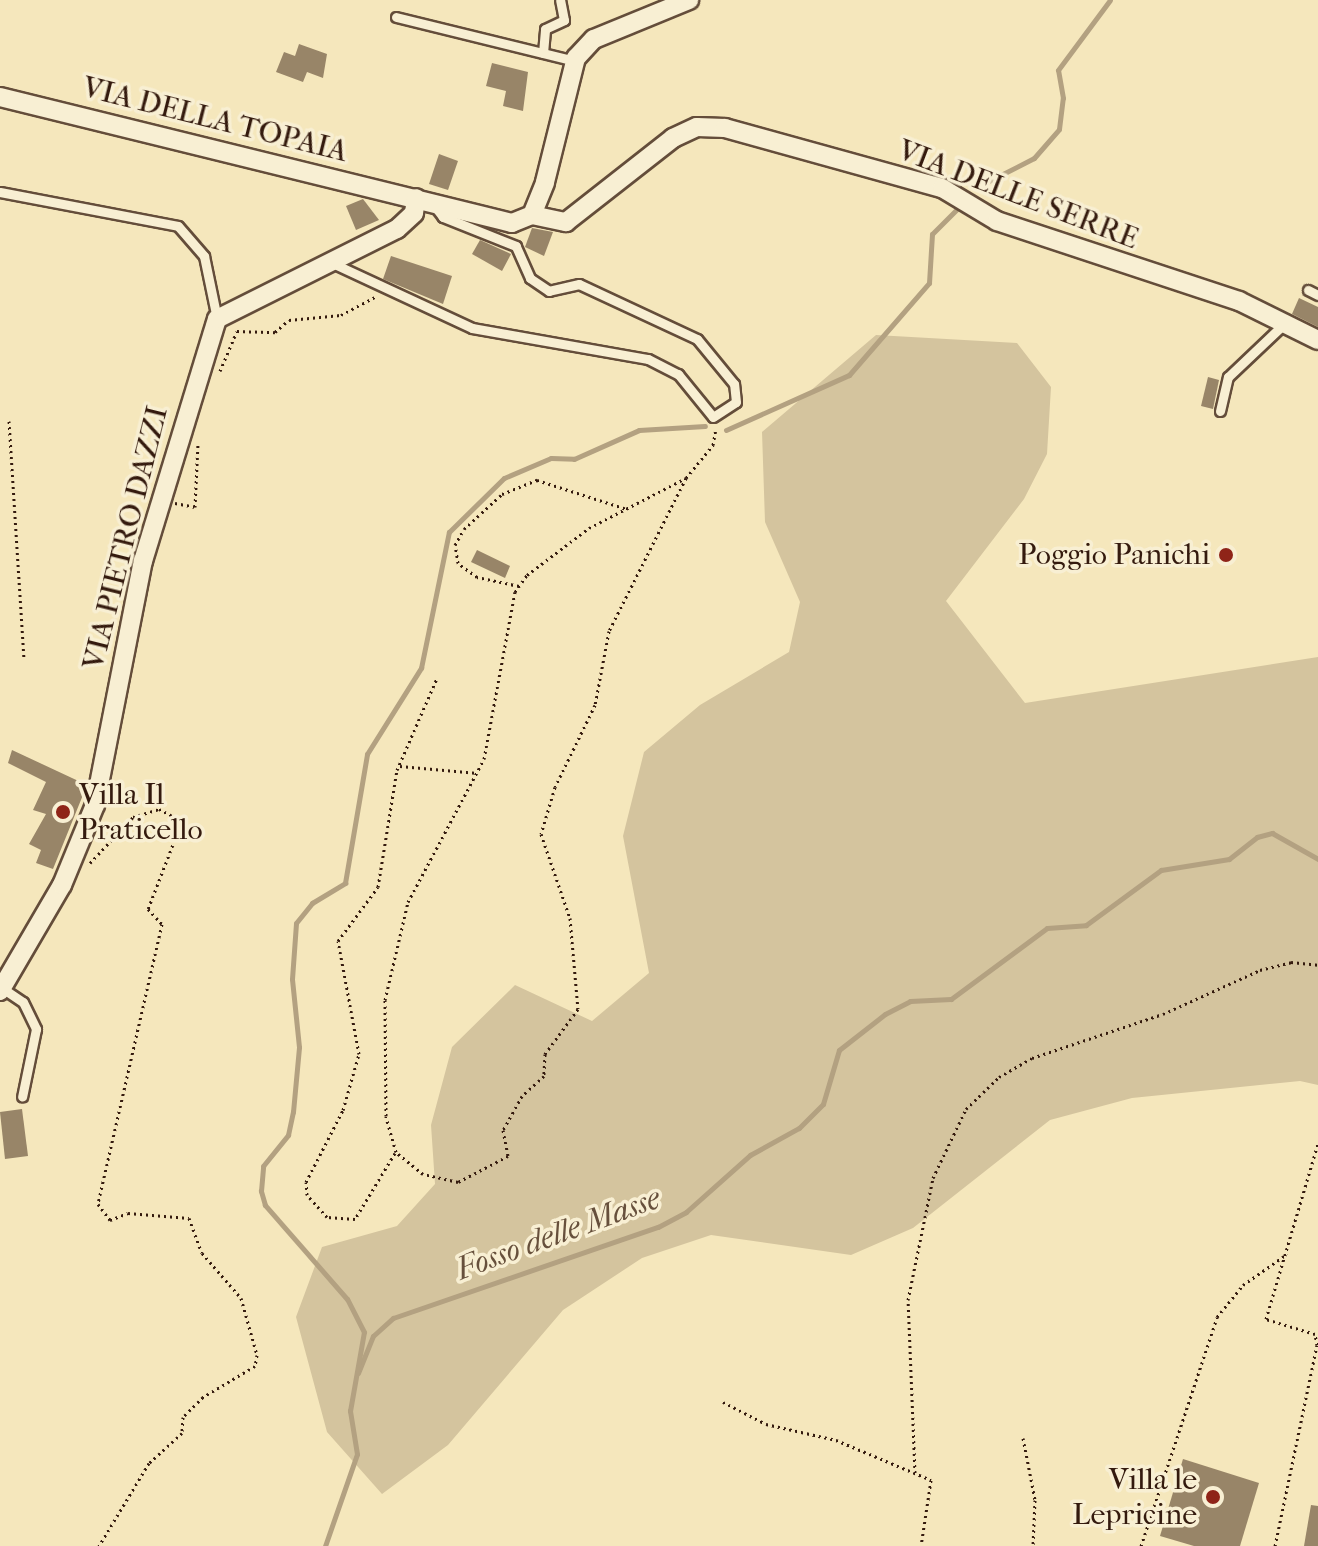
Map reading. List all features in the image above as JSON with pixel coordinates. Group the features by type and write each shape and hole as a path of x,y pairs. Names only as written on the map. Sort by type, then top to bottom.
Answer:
{"street":[{"path":"532,215 575,61 594,39 689,0"},
{"name":"VIA DELLA TOPAIA","path":"0,97 512,223 532,215"},
{"name":"VIA DELLE SERRE","path":"532,215 566,222 673,138 697,127 725,128 942,188 997,221 1239,301 1318,340"},
{"path":"217,319 327,260 397,229 424,200"},
{"name":"VIA PIETRO DAZZI","path":"1,990 72,863 95,805 160,501 217,319"}],"lane":[{"path":"543,53 545,29 564,20 560,0"},
{"path":"396,17 575,61"},
{"path":"0,192 178,226 204,256 217,319"},
{"path":"327,260 383,291 472,328 648,359 678,374 713,417 736,402 734,384 697,339 579,284 549,291 530,278 516,246 443,217 424,200"},
{"path":"1308,290 1318,295"},
{"path":"1220,411 1228,377 1285,323"},
{"path":"1,990 23,1002 36,1029 22,1097"}],"path":[{"path":"216,377 237,331 275,332 289,320 341,315 383,291"},
{"path":"686,478 589,528 519,586 478,773 408,902 385,1000 386,1116 396,1152 423,1174 458,1182 508,1156 503,1130 522,1096 544,1076 545,1054 578,1009 570,918 541,834 555,787 595,705 609,631 686,478 713,445 713,417"},
{"path":"9,421 24,660"},
{"path":"160,501 195,507 199,437"},
{"path":"519,586 477,577 458,563 455,545 464,529 502,494 537,480 627,509"},
{"path":"396,1152 355,1219 327,1217 307,1195 306,1182 343,1110 359,1054 338,941 378,887 400,766 437,678"},
{"path":"400,766 478,773"},
{"path":"72,863 100,859 143,813 159,809 176,818 177,834 148,909 162,924 98,1204 110,1220 128,1213 189,1218 202,1253 241,1298 257,1355 241,1378 203,1397 183,1417 182,1433 149,1463 99,1546"},
{"path":"915,1473 908,1300 933,1178 966,1109 999,1077 1043,1054 1148,1020 1260,970 1291,962 1318,965"},
{"path":"1275,1546 1317,1345 1315,1334 1266,1319 1318,1144"},
{"path":"1141,1546 1217,1317 1243,1285 1287,1254"},
{"path":"723,1402 766,1424 836,1440 931,1480 921,1546"},
{"path":"1023,1438 1035,1500 1033,1546"}],"shaded area":[{"path":"876,335 1017,343 1051,387 1047,454 1024,499 946,601 1025,703 1318,657 1318,1085 1300,1081 1132,1098 1050,1120 913,1228 851,1255 711,1235 642,1258 563,1310 448,1445 382,1494 327,1432 296,1317 322,1247 397,1226 435,1184 431,1125 452,1047 515,985 592,1021 649,973 623,836 644,752 700,705 789,652 800,602 765,522 762,432"}],"building":[{"path":"299,44 327,54 323,78 307,72 303,82 276,72 284,52 295,56"},
{"path":"492,63 528,72 523,111 503,106 506,91 486,86"},
{"path":"439,154 458,161 448,190 429,184"},
{"path":"363,199 379,220 356,230 346,206"},
{"path":"532,228 553,232 544,256 525,247"},
{"path":"480,240 511,254 502,271 472,254"},
{"path":"391,256 452,276 443,304 383,279"},
{"path":"1299,298 1318,307 1318,327 1292,314"},
{"path":"1208,377 1219,380 1213,409 1201,406"},
{"path":"477,550 510,566 505,578 471,562"},
{"name":"Villa Il Praticello","path":"12,750 87,785 53,869 36,863 41,850 29,844 46,814 33,810 46,782 8,763"},
{"path":"22,1109 28,1156 5,1159 0,1112"},
{"name":"Villa le Lepricine","path":"1183,1459 1259,1483 1240,1546 1194,1546 1160,1536"},
{"path":"1311,1505 1318,1506 1318,1546 1304,1546"}],"waterway":[{"path":"985,183 1034,158 1059,129 1063,98 1058,70 1110,0"},
{"path":"726,430 849,375 929,283 932,234 961,205"},
{"path":"325,1546 357,1454 350,1411 364,1332 347,1299 265,1205 261,1191 263,1166 288,1135 293,1112 299,1047 292,979 296,923 312,903 345,883 367,754 421,668 449,532 504,478 551,458 574,459 639,430 705,426"},
{"name":"Fosso delle Masse","path":"358,1373 373,1336 393,1318 658,1227 686,1212 750,1155 799,1128 823,1104 839,1050 885,1014 910,1001 951,999 1047,928 1086,925 1161,870 1229,859 1257,837 1272,833 1318,859"}],"place":[{"name":"Poggio Panichi","path":"1226,555"},
{"name":"Villa Il Praticello","path":"63,812"},
{"name":"Villa le Lepricine","path":"1213,1497"}]}
